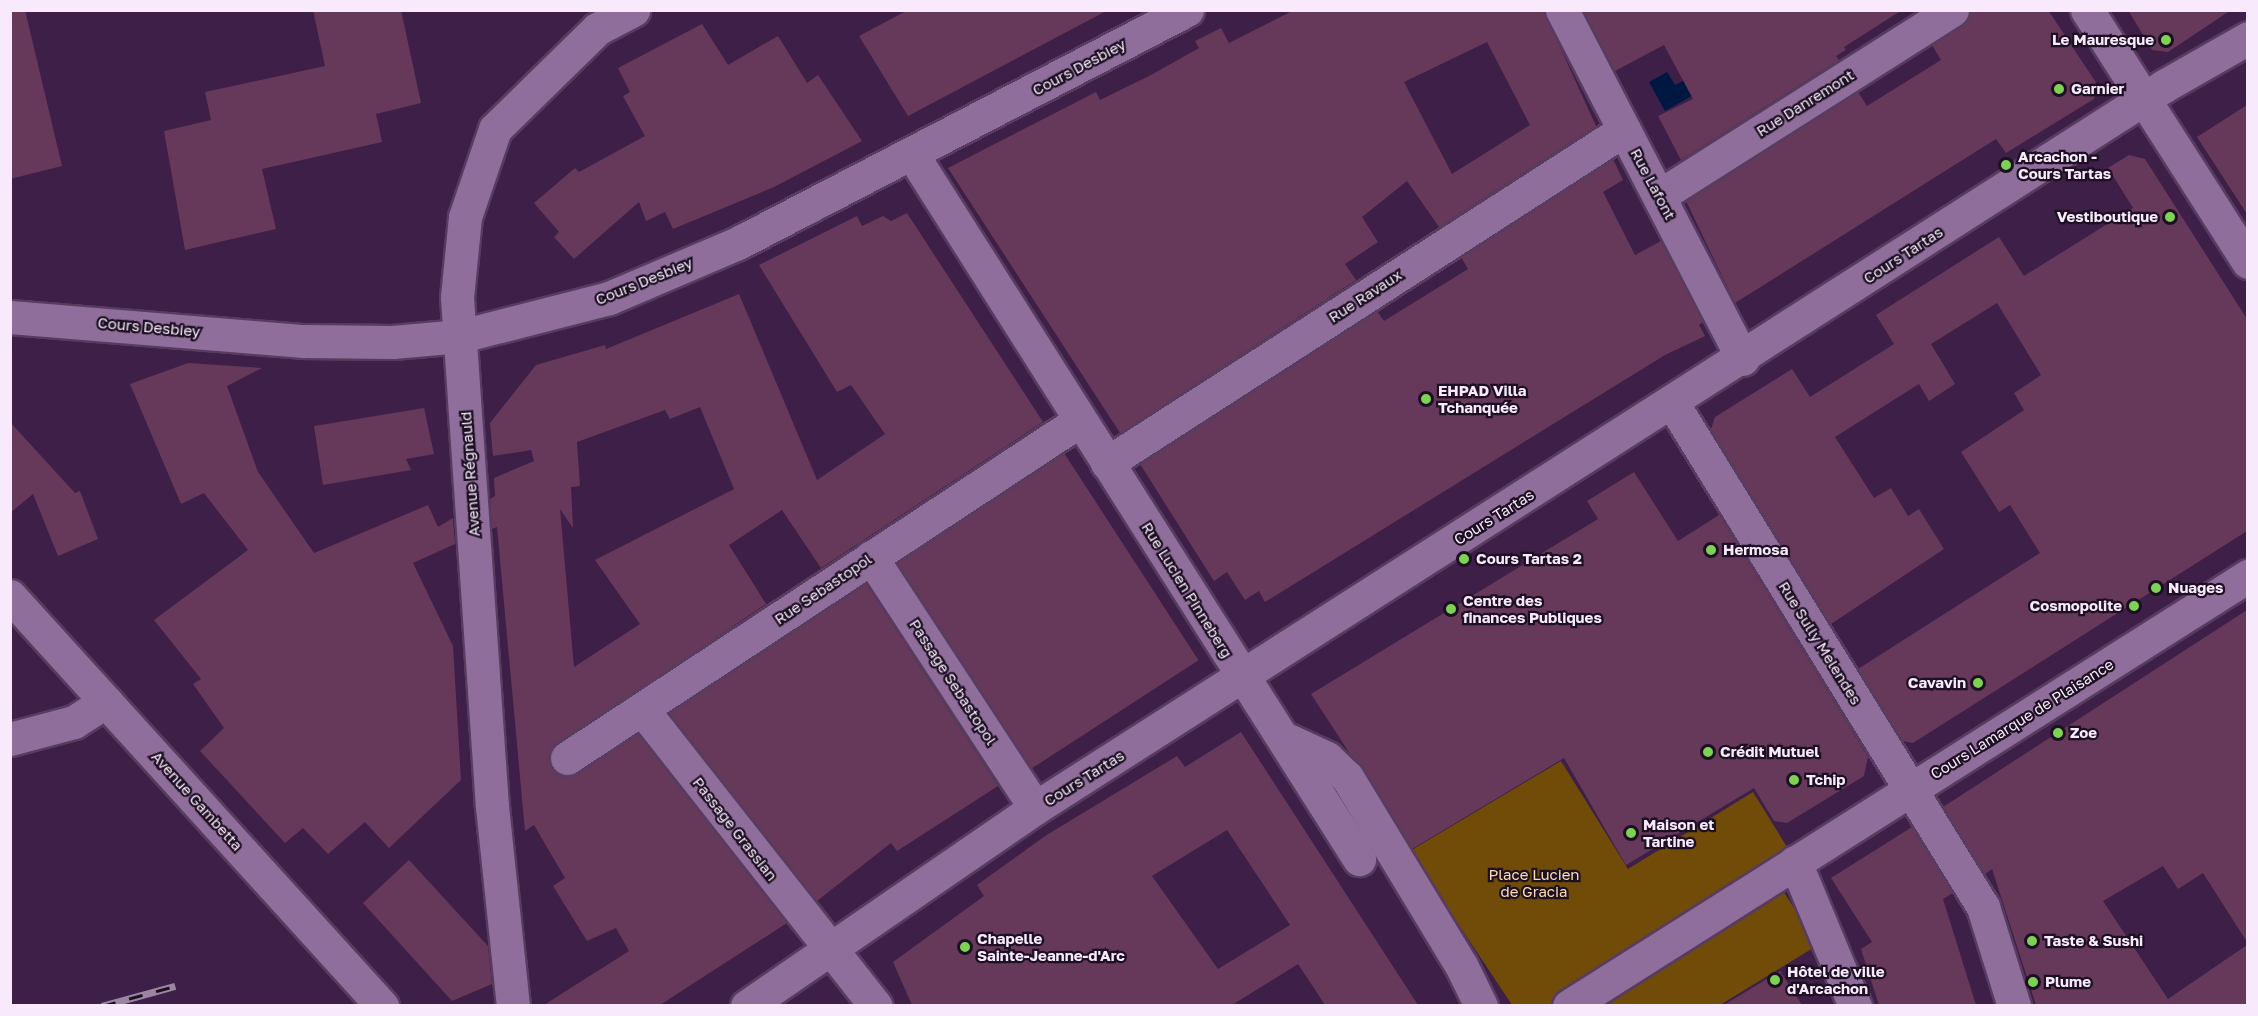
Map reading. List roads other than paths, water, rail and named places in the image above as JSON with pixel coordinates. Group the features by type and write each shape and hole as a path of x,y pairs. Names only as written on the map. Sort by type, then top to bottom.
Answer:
{"street":[{"name":"Avenue Régnauld","path":"513,1005 492,807 457,297 465,217 495,129 597,29 633,10"},
{"name":"Cours Desbiey","path":"10,317 304,341 392,342 461,336 609,298 738,243 1186,10"},
{"name":"Rue Lafont","path":"1562,10 1743,358"},
{"name":"Rue Danremont","path":"1659,196 1952,10"},
{"path":"2087,10 2247,262"},
{"name":"Cours Tartas","path":"747,1005 1035,808 1673,404 2144,99 2247,38"},
{"name":"Rue Ravaux","path":"1107,463 1624,130"},
{"name":"Rue Lucien Pinneberg","path":"912,154 1240,678 1288,740 1327,758 1347,777 1461,965 1480,1005"},
{"name":"Rue Sully Melendes","path":"1673,404 1983,907 2014,1005"},
{"name":"Rue Sebastopol","path":"567,758 1079,420"},
{"name":"Passage Sebastopol","path":"871,557 1035,808"},
{"name":"Cours Lamarque de Plaisance","path":"1795,862 2247,576"},
{"name":"Avenue Gambetta","path":"10,596 382,1005"},
{"path":"10,739 74,722 106,701"},
{"name":"Passage Grassian","path":"642,709 828,949 876,1005"},
{"path":"1288,740 1359,859"},
{"path":"1569,1005 1795,862 1855,1005"}],"water":[{"path":"1667,72 1675,85 1691,77 1699,92 1665,111 1649,82"}],"railway":[{"path":"102,1006 175,986"}],"place":[{"name":"Le Mauresque","path":"2166,40"},
{"name":"Garnier","path":"2059,89"},
{"name":"Arcachon - Cours Tartas","path":"2006,165"},
{"name":"Vestiboutique","path":"2170,217"},
{"name":"EHPAD Villa Tchanquée","path":"1426,399"},
{"name":"Hermosa","path":"1711,550"},
{"name":"Cours Tartas 2","path":"1464,559"},
{"name":"Nuages","path":"2156,588"},
{"name":"Cosmopolite","path":"2134,606"},
{"name":"Centre des finances Publiques","path":"1451,609"},
{"name":"Cavavin","path":"1978,683"},
{"name":"Zoe","path":"2058,733"},
{"name":"Crédit Mutuel","path":"1708,752"},
{"name":"Tchip","path":"1794,780"},
{"name":"Maison et Tartine","path":"1631,833"},
{"name":"Taste & Sushi","path":"2032,941"},
{"name":"Chapelle Sainte-Jeanne-d'Arc","path":"965,947"},
{"name":"Hôtel de ville d'Arcachon","path":"1775,980"},
{"name":"Plume","path":"2033,982"}],"park label":[{"name":"Place Lucien de Gracia","path":"1534,882"}]}
